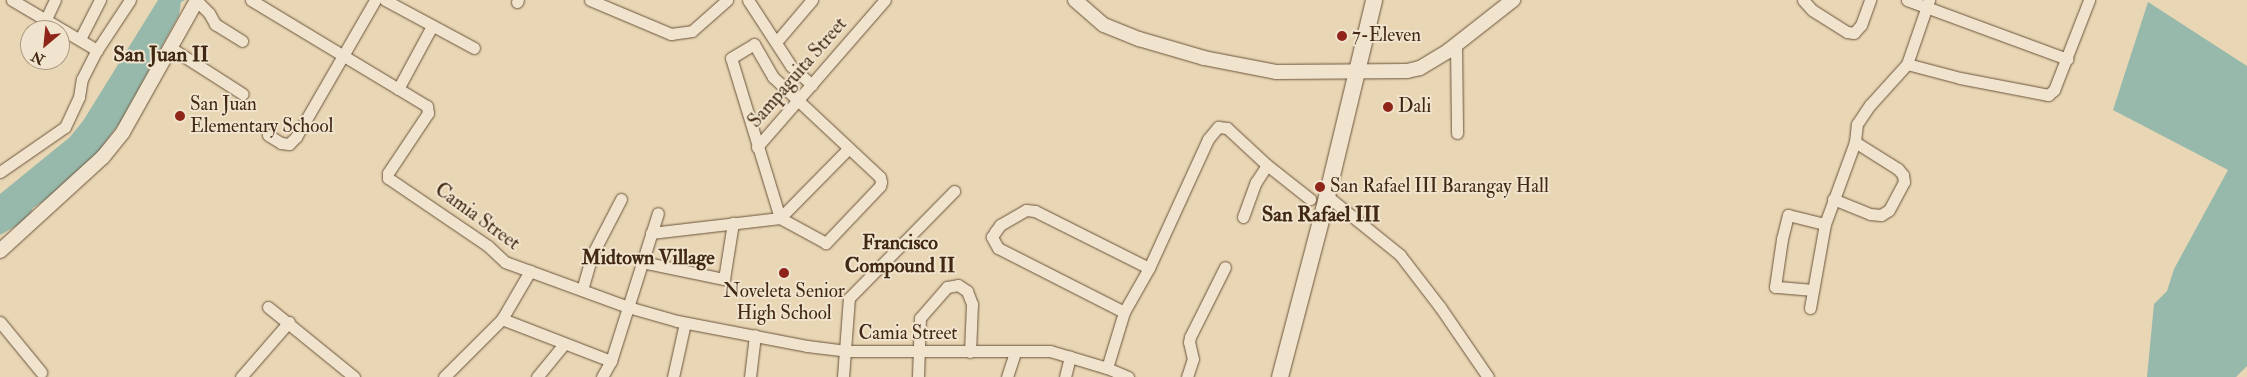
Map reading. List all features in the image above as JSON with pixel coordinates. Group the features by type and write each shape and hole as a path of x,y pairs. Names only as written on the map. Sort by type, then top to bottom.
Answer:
{"main road":[{"path":"1280,377 1320,203 1358,70 1374,0"}],"street":[{"path":"12,0 97,50"},
{"path":"46,19 55,0"},
{"path":"80,39 100,0"},
{"path":"0,172 65,127 78,96 82,79 97,50 130,0"},
{"path":"251,0 398,89 432,26"},
{"path":"268,135 282,143 289,144 296,137 375,0"},
{"path":"385,0 474,48"},
{"path":"590,0 671,34 692,31 727,0"},
{"path":"748,0 792,66 812,85"},
{"path":"777,41 812,0"},
{"name":"Sampaguita Street","path":"756,147 885,0"},
{"path":"1075,0 1110,28 1138,39 1204,58 1276,72 1408,71 1420,68 1456,45 1513,0"},
{"path":"1803,0 1812,10 1847,32 1854,33 1861,25 1870,0"},
{"path":"1907,0 1928,4 2067,59"},
{"path":"1908,64 1960,78 2048,95 2054,90 2089,0"},
{"path":"0,251 103,157 123,132 197,1 209,13 215,24 242,40"},
{"path":"1810,308 1824,224 1854,142 1857,124 1861,115 1908,64 1928,4"},
{"path":"651,233 780,218 826,243 880,186 880,177 773,77 754,44 730,58 756,147 780,218"},
{"path":"1456,45 1457,133"},
{"path":"171,48 243,94"},
{"name":"Camia Street","path":"398,89 428,106 428,113 388,173 388,178 488,246 505,262 530,272 628,307 685,323 845,351 1050,352 1107,368 1127,377"},
{"path":"1107,368 1124,312 1149,268 1208,138 1218,127 1227,128 1266,165 1400,255 1440,307 1488,377"},
{"path":"1833,199 1870,214 1881,215 1889,210 1904,182 1903,175 1898,168 1854,142"},
{"path":"780,218 848,148"},
{"path":"1244,217 1254,187 1266,165"},
{"path":"843,377 850,298 954,191"},
{"path":"582,290 592,255 621,199"},
{"path":"1124,312 998,248 992,237 994,232 1000,225 1026,210 1035,211 1149,268"},
{"path":"602,377 611,361 658,213"},
{"path":"1814,290 1775,287 1782,239 1788,215 1824,224"},
{"path":"642,262 724,280 733,223"},
{"path":"1187,377 1193,359 1189,342 1190,337 1225,267"},
{"path":"444,377 502,319 530,272"},
{"path":"918,377 921,352 920,318 947,287 958,285 967,291 972,304 970,352"},
{"path":"268,307 289,322 354,377"},
{"path":"502,319 611,361"},
{"path":"0,322 41,372"},
{"path":"241,377 289,322"},
{"path":"673,377 685,323"},
{"path":"750,377 755,335"},
{"path":"537,377 564,344"},
{"path":"1007,377 1016,353"},
{"path":"1065,377 1070,357"}],"shaded area":[{"path":"158,0 185,0 181,2 179,15 121,121 81,175 33,208 29,216 18,225 0,235 0,194 70,137 83,121"},
{"path":"2148,2 2247,66 2247,366 2236,377 2147,377 2154,304 2167,291 2174,269 2228,170 2113,110"}],"place":[{"name":"7-Eleven","path":"1342,36"},
{"name":"Dali","path":"1388,107"},
{"name":"San Juan Elementary School","path":"180,116"},
{"name":"San Rafael III Barangay Hall","path":"1320,187"},
{"name":"Noveleta Senior High School","path":"784,273"}],"district":[{"name":"San Juan II","path":"161,55"},
{"name":"San Rafael III","path":"1321,215"},
{"name":"Francisco Compound II","path":"900,254"},
{"name":"Midtown Village","path":"648,257"}]}
